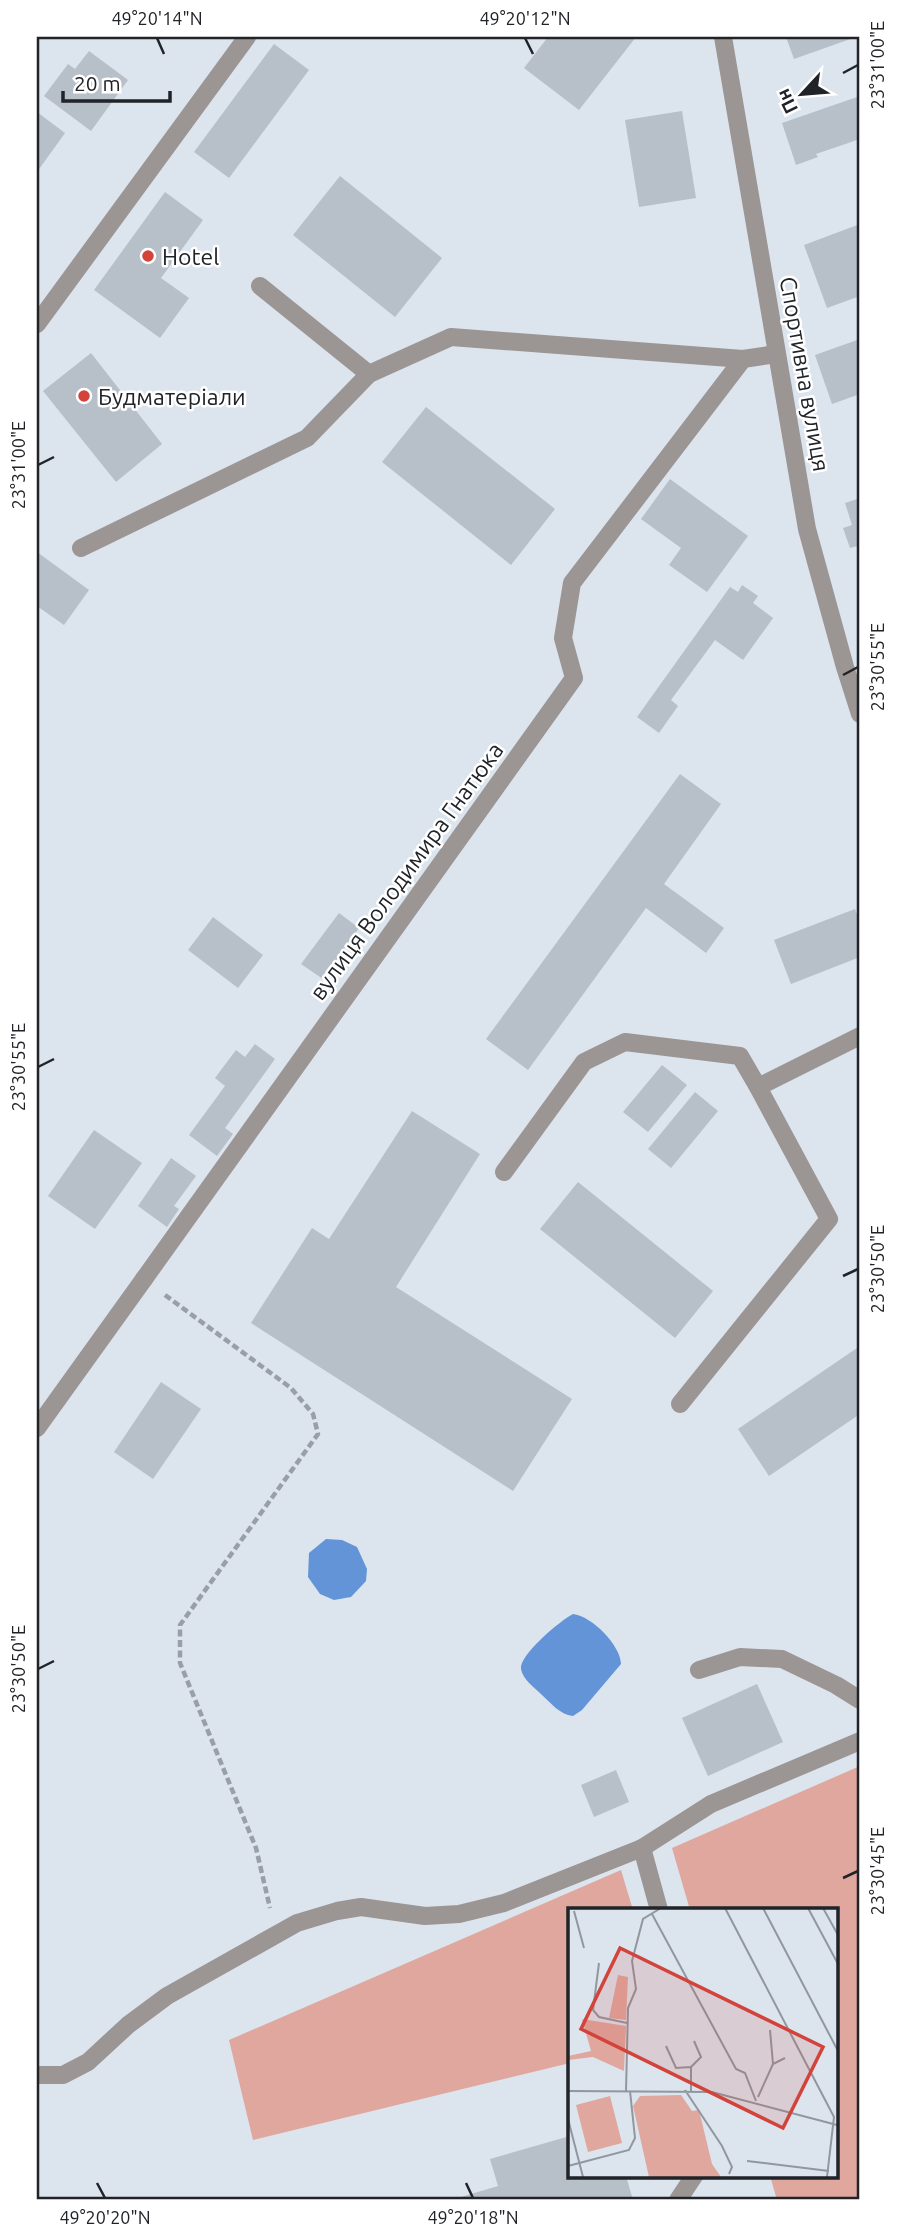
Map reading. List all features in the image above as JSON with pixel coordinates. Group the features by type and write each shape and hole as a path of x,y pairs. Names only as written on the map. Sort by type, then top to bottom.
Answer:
{"street":[{"path":"37,324 247,37"},
{"name":"Спортивна вулиця","path":"723,37 807,529 860,714"},
{"path":"260,286 369,374"},
{"path":"81,548 307,438 369,374 452,337 743,359 776,354"},
{"name":"вулиця Володимира Гнатюка","path":"37,1427 574,678 562,638 572,583 743,359"},
{"path":"758,1087 860,1036"},
{"path":"504,1172 584,1062 625,1042 740,1056 829,1219 680,1404"},
{"path":"699,1670 740,1657 782,1659 836,1685 860,1700"},
{"path":"37,2075 63,2075 88,2062 128,2025 167,1996 297,1923 337,1911 361,1908 425,1916 459,1914 504,1903 642,1848 711,1804 860,1741"},
{"path":"642,1848 658,1908"},
{"path":"678,2200 693,2178"}],"path":[{"path":"144,1279 291,1388 313,1414 318,1434 180,1625 180,1663 256,1848 276,1933"}],"shaded area":[{"path":"860,1766 860,2200 777,2200 771,2178 838,2178 838,1908 689,1908 672,1848"},
{"path":"621,1870 632,1908 568,1908 568,2063 253,2140 229,2040"}],"water":[{"path":"326,1539 342,1540 357,1547 367,1569 366,1581 351,1597 334,1600 320,1594 308,1577 309,1553"},
{"path":"573,1614 589,1620 604,1633 616,1649 621,1664 582,1710 573,1716 553,1705 527,1680 521,1669 533,1647"}],"building":[{"path":"548,37 636,37 579,110 524,68"},
{"path":"786,37 856,37 794,59"},
{"path":"274,44 309,70 229,178 194,152"},
{"path":"89,51 128,80 91,131 44,96 68,64 75,69"},
{"path":"860,96 860,139 816,154 818,157 796,165 782,123"},
{"path":"682,111 696,198 639,207 625,120"},
{"path":"37,112 65,133 37,172"},
{"path":"340,176 442,258 395,317 293,235"},
{"path":"165,192 203,220 161,278 189,298 160,338 94,290"},
{"path":"860,224 860,296 827,308 804,245"},
{"path":"860,339 860,394 832,404 815,355"},
{"path":"91,353 162,444 116,482 43,391"},
{"path":"426,407 555,509 511,565 382,462"},
{"path":"670,479 748,536 707,592 669,565 681,548 641,519"},
{"path":"860,498 860,552 858,546 850,548 843,528 852,525 845,503"},
{"path":"37,552 89,590 64,625 37,606"},
{"path":"742,585 758,596 753,603 773,618 743,660 715,640 671,700 678,706 659,733 637,717 730,587 738,592"},
{"path":"680,774 721,804 664,884 724,928 706,953 646,908 528,1070 486,1039"},
{"path":"855,909 860,922 860,957 791,984 774,940"},
{"path":"339,913 359,928 323,979 301,964"},
{"path":"213,917 263,955 238,988 188,950"},
{"path":"255,1044 275,1059 225,1128 233,1134 217,1156 189,1135 225,1086 215,1078 236,1050 245,1057"},
{"path":"662,1065 687,1085 648,1132 623,1112"},
{"path":"695,1092 718,1111 671,1168 648,1149"},
{"path":"412,1111 480,1154 396,1287 572,1399 513,1491 251,1323 312,1228 329,1239"},
{"path":"94,1130 142,1163 95,1229 48,1196"},
{"path":"171,1158 196,1176 174,1206 179,1209 167,1227 138,1206"},
{"path":"578,1182 713,1291 675,1338 540,1229"},
{"path":"860,1346 860,1414 769,1476 738,1429"},
{"path":"161,1382 201,1409 153,1479 114,1452"},
{"path":"757,1684 783,1742 708,1776 682,1718"},
{"path":"616,1770 629,1802 594,1817 581,1785"},
{"path":"568,2137 568,2178 627,2178 633,2200 451,2200 498,2186 490,2159"}],"place":[{"name":"Hotel","path":"148,256"},
{"name":"Будматеріали","path":"84,396"}]}
